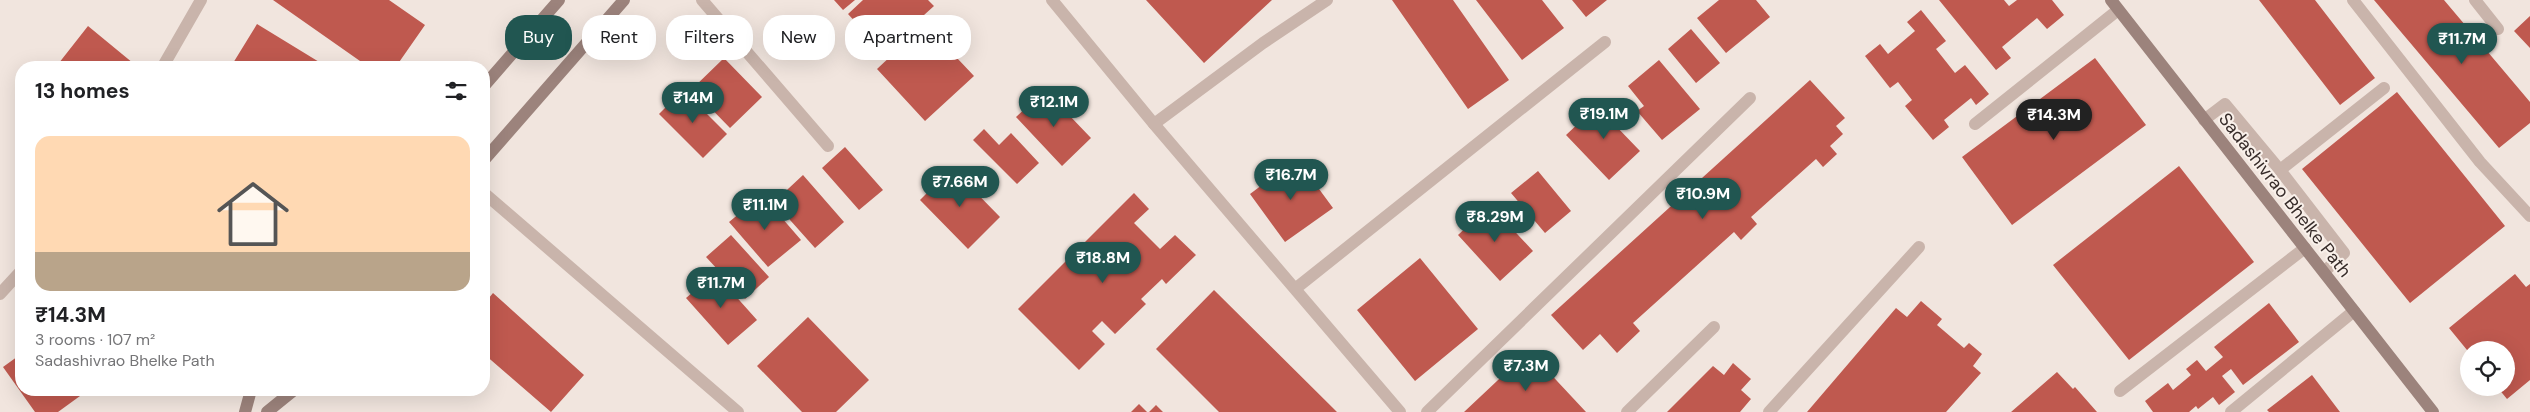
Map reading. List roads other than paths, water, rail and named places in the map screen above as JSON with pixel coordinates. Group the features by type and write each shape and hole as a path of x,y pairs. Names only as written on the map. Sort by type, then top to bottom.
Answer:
{"street":[{"path":"166,61 200,0"},
{"path":"490,79 559,0"},
{"path":"490,153 624,0"},
{"path":"702,0 828,146"},
{"path":"1052,0 1154,124 1400,412"},
{"path":"1154,124 1263,43 1327,0"},
{"path":"2353,0 2480,162 2530,216"},
{"path":"2475,0 2498,29"},
{"path":"1975,124 2114,5"},
{"name":"Sadashivrao Bhelke Path","path":"2114,5 2433,412"},
{"path":"1295,289 1605,42"},
{"path":"2280,170 2384,88"},
{"path":"1427,412 1750,98"},
{"path":"2204,120 2225,104 2280,170 2344,253 2324,272"},
{"path":"490,198 738,412"},
{"path":"1769,412 1919,248"},
{"path":"2120,391 2305,248"},
{"path":"0,294 15,278"},
{"path":"2232,412 2354,312"},
{"path":"1627,412 1714,327"},
{"path":"245,412 249,396"},
{"path":"268,412 287,396"}]}
